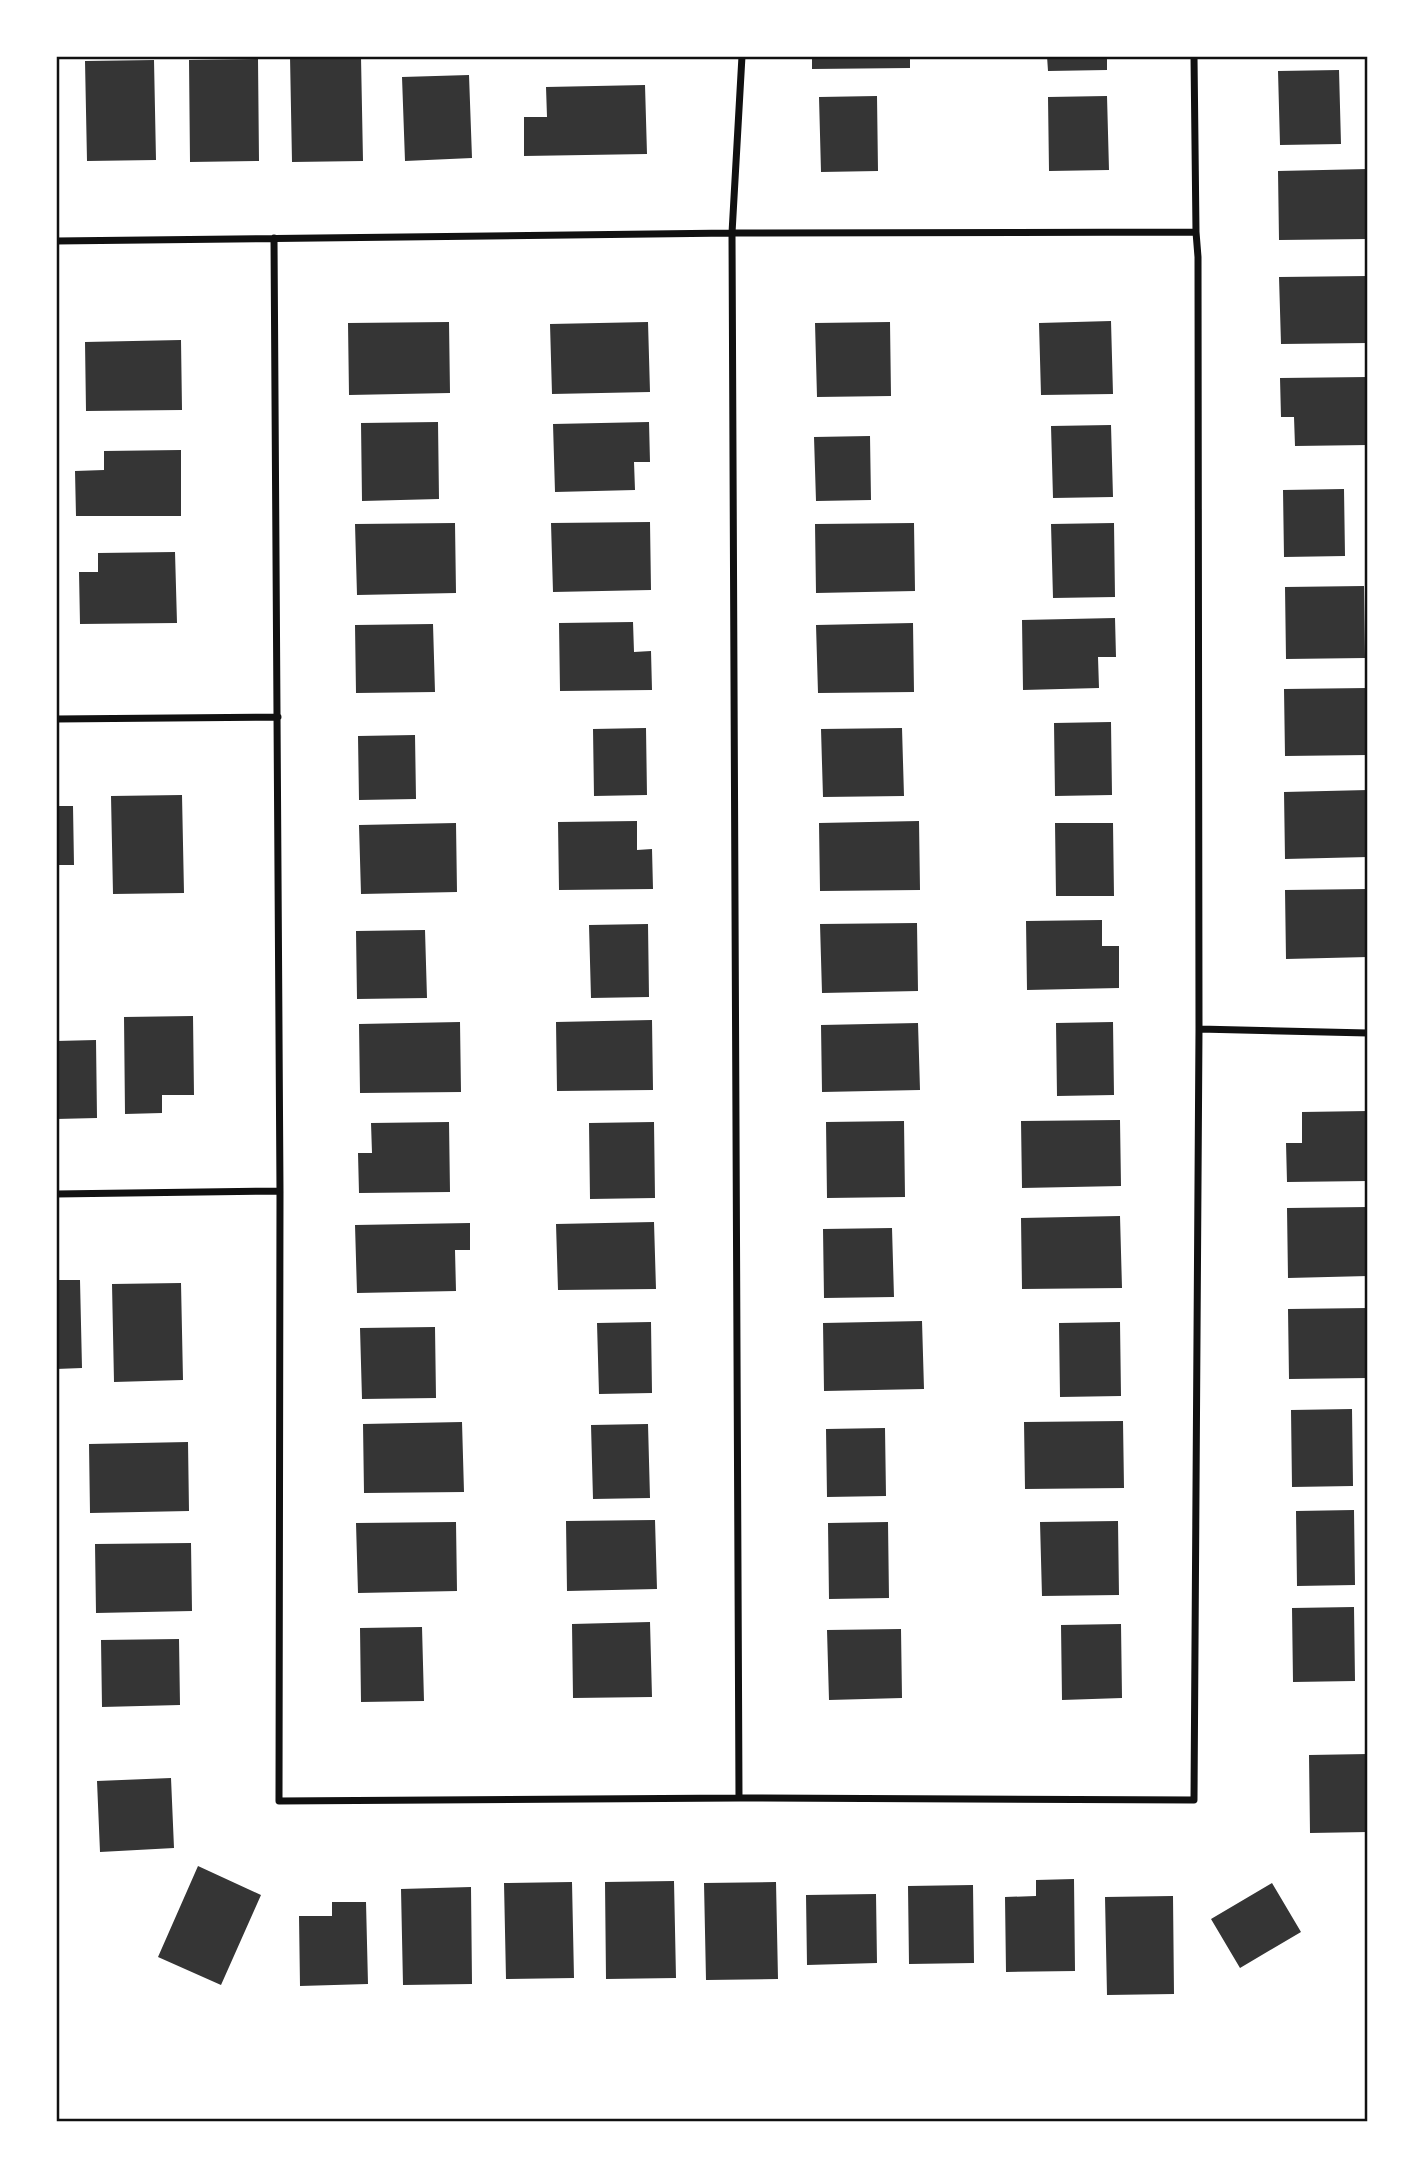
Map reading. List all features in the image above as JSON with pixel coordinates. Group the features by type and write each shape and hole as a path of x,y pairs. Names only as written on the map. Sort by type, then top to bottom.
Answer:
{"street":[{"path":"739,1798 732,233 742,56"},
{"path":"274,238 281,1191 279,1801 739,1798 1194,1800 1199,1029 1198,257 1194,56"},
{"path":"56,242 732,233 1196,232"},
{"path":"56,719 278,717"},
{"path":"1199,1029 1368,1033"},
{"path":"56,1194 281,1191"}],"building":[{"path":"290,56 361,57 363,161 292,162"},
{"path":"812,56 910,56 910,68 812,69"},
{"path":"1047,56 1107,56 1107,70 1048,71"},
{"path":"258,59 259,161 190,162 189,60"},
{"path":"154,60 156,160 87,161 85,61"},
{"path":"1339,70 1341,144 1280,145 1278,71"},
{"path":"469,75 472,158 405,161 402,77"},
{"path":"645,85 647,154 524,156 524,117 547,117 546,87"},
{"path":"877,96 878,171 821,172 819,97"},
{"path":"1107,96 1109,170 1049,171 1048,97"},
{"path":"1368,169 1368,239 1279,240 1278,171"},
{"path":"1368,276 1368,343 1281,344 1279,277"},
{"path":"1111,321 1113,394 1041,395 1039,323"},
{"path":"449,322 450,393 349,395 348,323"},
{"path":"648,322 650,392 552,394 550,324"},
{"path":"890,322 891,396 817,397 815,323"},
{"path":"181,340 182,410 86,411 85,342"},
{"path":"1368,377 1368,445 1295,446 1294,417 1281,417 1280,378"},
{"path":"438,422 439,499 362,501 361,423"},
{"path":"649,422 650,462 634,462 635,490 555,492 553,424"},
{"path":"1111,425 1113,497 1053,498 1051,426"},
{"path":"870,436 871,500 816,501 814,437"},
{"path":"181,450 181,516 76,516 75,471 104,470 104,451"},
{"path":"1344,489 1345,556 1284,557 1283,490"},
{"path":"650,522 651,590 553,592 551,523"},
{"path":"455,523 456,593 357,595 355,524"},
{"path":"914,523 915,591 816,593 815,524"},
{"path":"1114,523 1115,597 1053,598 1051,524"},
{"path":"175,552 177,623 80,624 79,572 98,572 98,553"},
{"path":"1364,586 1365,658 1286,659 1285,587"},
{"path":"1115,618 1116,657 1098,657 1099,688 1023,690 1022,620"},
{"path":"633,622 634,652 651,651 652,690 560,691 559,623"},
{"path":"913,623 914,692 818,693 816,625"},
{"path":"433,624 435,692 356,693 355,625"},
{"path":"1368,688 1368,755 1285,756 1284,689"},
{"path":"1111,722 1112,795 1055,796 1054,723"},
{"path":"646,728 647,795 594,796 593,729"},
{"path":"902,728 904,796 823,797 821,729"},
{"path":"415,735 416,799 359,800 358,736"},
{"path":"1368,790 1368,857 1285,859 1284,792"},
{"path":"182,795 184,893 113,894 111,796"},
{"path":"56,806 73,806 74,865 56,865"},
{"path":"637,821 637,850 652,849 653,889 559,890 558,822"},
{"path":"919,821 920,890 820,891 819,823"},
{"path":"456,823 457,892 361,894 359,825"},
{"path":"1055,823 1113,823 1114,896 1056,896"},
{"path":"1368,889 1368,957 1286,959 1285,890"},
{"path":"1102,920 1102,946 1119,946 1119,988 1027,990 1026,921"},
{"path":"917,923 918,991 822,993 820,924"},
{"path":"648,924 649,997 591,998 589,925"},
{"path":"425,930 427,998 357,999 356,931"},
{"path":"193,1016 194,1095 162,1095 162,1113 125,1114 124,1017"},
{"path":"652,1020 653,1090 557,1091 556,1022"},
{"path":"460,1022 461,1092 360,1093 359,1024"},
{"path":"1113,1022 1114,1095 1057,1096 1056,1023"},
{"path":"918,1023 920,1090 822,1092 821,1025"},
{"path":"96,1040 97,1118 56,1119 56,1041"},
{"path":"1368,1111 1368,1181 1287,1182 1286,1143 1302,1143 1302,1112"},
{"path":"1120,1120 1121,1186 1022,1188 1021,1121"},
{"path":"904,1121 905,1197 827,1198 826,1122"},
{"path":"449,1122 450,1192 359,1193 358,1153 372,1153 371,1123"},
{"path":"654,1122 655,1198 590,1199 589,1123"},
{"path":"1368,1207 1368,1276 1288,1278 1287,1208"},
{"path":"1120,1216 1122,1288 1022,1289 1021,1218"},
{"path":"654,1222 656,1289 558,1290 556,1224"},
{"path":"470,1223 470,1250 455,1250 456,1291 357,1293 355,1225"},
{"path":"892,1228 894,1297 824,1298 823,1229"},
{"path":"56,1280 80,1280 82,1368 56,1369"},
{"path":"181,1283 183,1380 114,1382 112,1284"},
{"path":"1368,1308 1368,1378 1289,1379 1288,1309"},
{"path":"922,1321 924,1389 824,1391 823,1323"},
{"path":"651,1322 652,1393 599,1394 597,1323"},
{"path":"1120,1322 1121,1396 1060,1397 1059,1323"},
{"path":"435,1327 436,1398 362,1399 360,1328"},
{"path":"1352,1409 1353,1486 1292,1487 1291,1410"},
{"path":"1123,1421 1124,1488 1025,1489 1024,1422"},
{"path":"462,1422 464,1492 364,1493 363,1424"},
{"path":"648,1424 650,1498 593,1499 591,1425"},
{"path":"885,1428 886,1496 827,1497 826,1429"},
{"path":"188,1442 189,1511 90,1513 89,1444"},
{"path":"1354,1510 1355,1585 1297,1586 1296,1511"},
{"path":"655,1520 657,1589 567,1591 566,1521"},
{"path":"1118,1521 1119,1595 1042,1596 1040,1522"},
{"path":"456,1522 457,1591 358,1593 356,1523"},
{"path":"888,1522 889,1598 829,1599 828,1523"},
{"path":"191,1543 192,1611 96,1613 95,1544"},
{"path":"1354,1607 1355,1681 1293,1682 1292,1608"},
{"path":"650,1622 652,1697 573,1698 572,1624"},
{"path":"1121,1624 1122,1698 1062,1700 1061,1625"},
{"path":"422,1627 424,1701 361,1702 360,1628"},
{"path":"901,1629 902,1698 829,1700 827,1630"},
{"path":"179,1639 180,1705 102,1707 101,1640"},
{"path":"1368,1754 1368,1832 1310,1833 1309,1755"},
{"path":"171,1778 174,1848 100,1852 97,1781"},
{"path":"198,1866 261,1895 221,1985 158,1957"},
{"path":"1074,1879 1075,1971 1006,1972 1005,1897 1036,1896 1036,1880"},
{"path":"674,1881 676,1978 606,1979 605,1882"},
{"path":"572,1882 574,1978 506,1979 504,1883"},
{"path":"776,1882 778,1979 706,1980 704,1883"},
{"path":"1272,1883 1301,1932 1240,1968 1211,1919"},
{"path":"973,1885 974,1963 909,1964 908,1886"},
{"path":"471,1887 472,1984 403,1985 401,1889"},
{"path":"876,1894 877,1963 807,1965 806,1895"},
{"path":"1173,1896 1174,1994 1107,1995 1105,1897"},
{"path":"332,1902 366,1902 368,1984 300,1986 299,1916 332,1916"}]}
